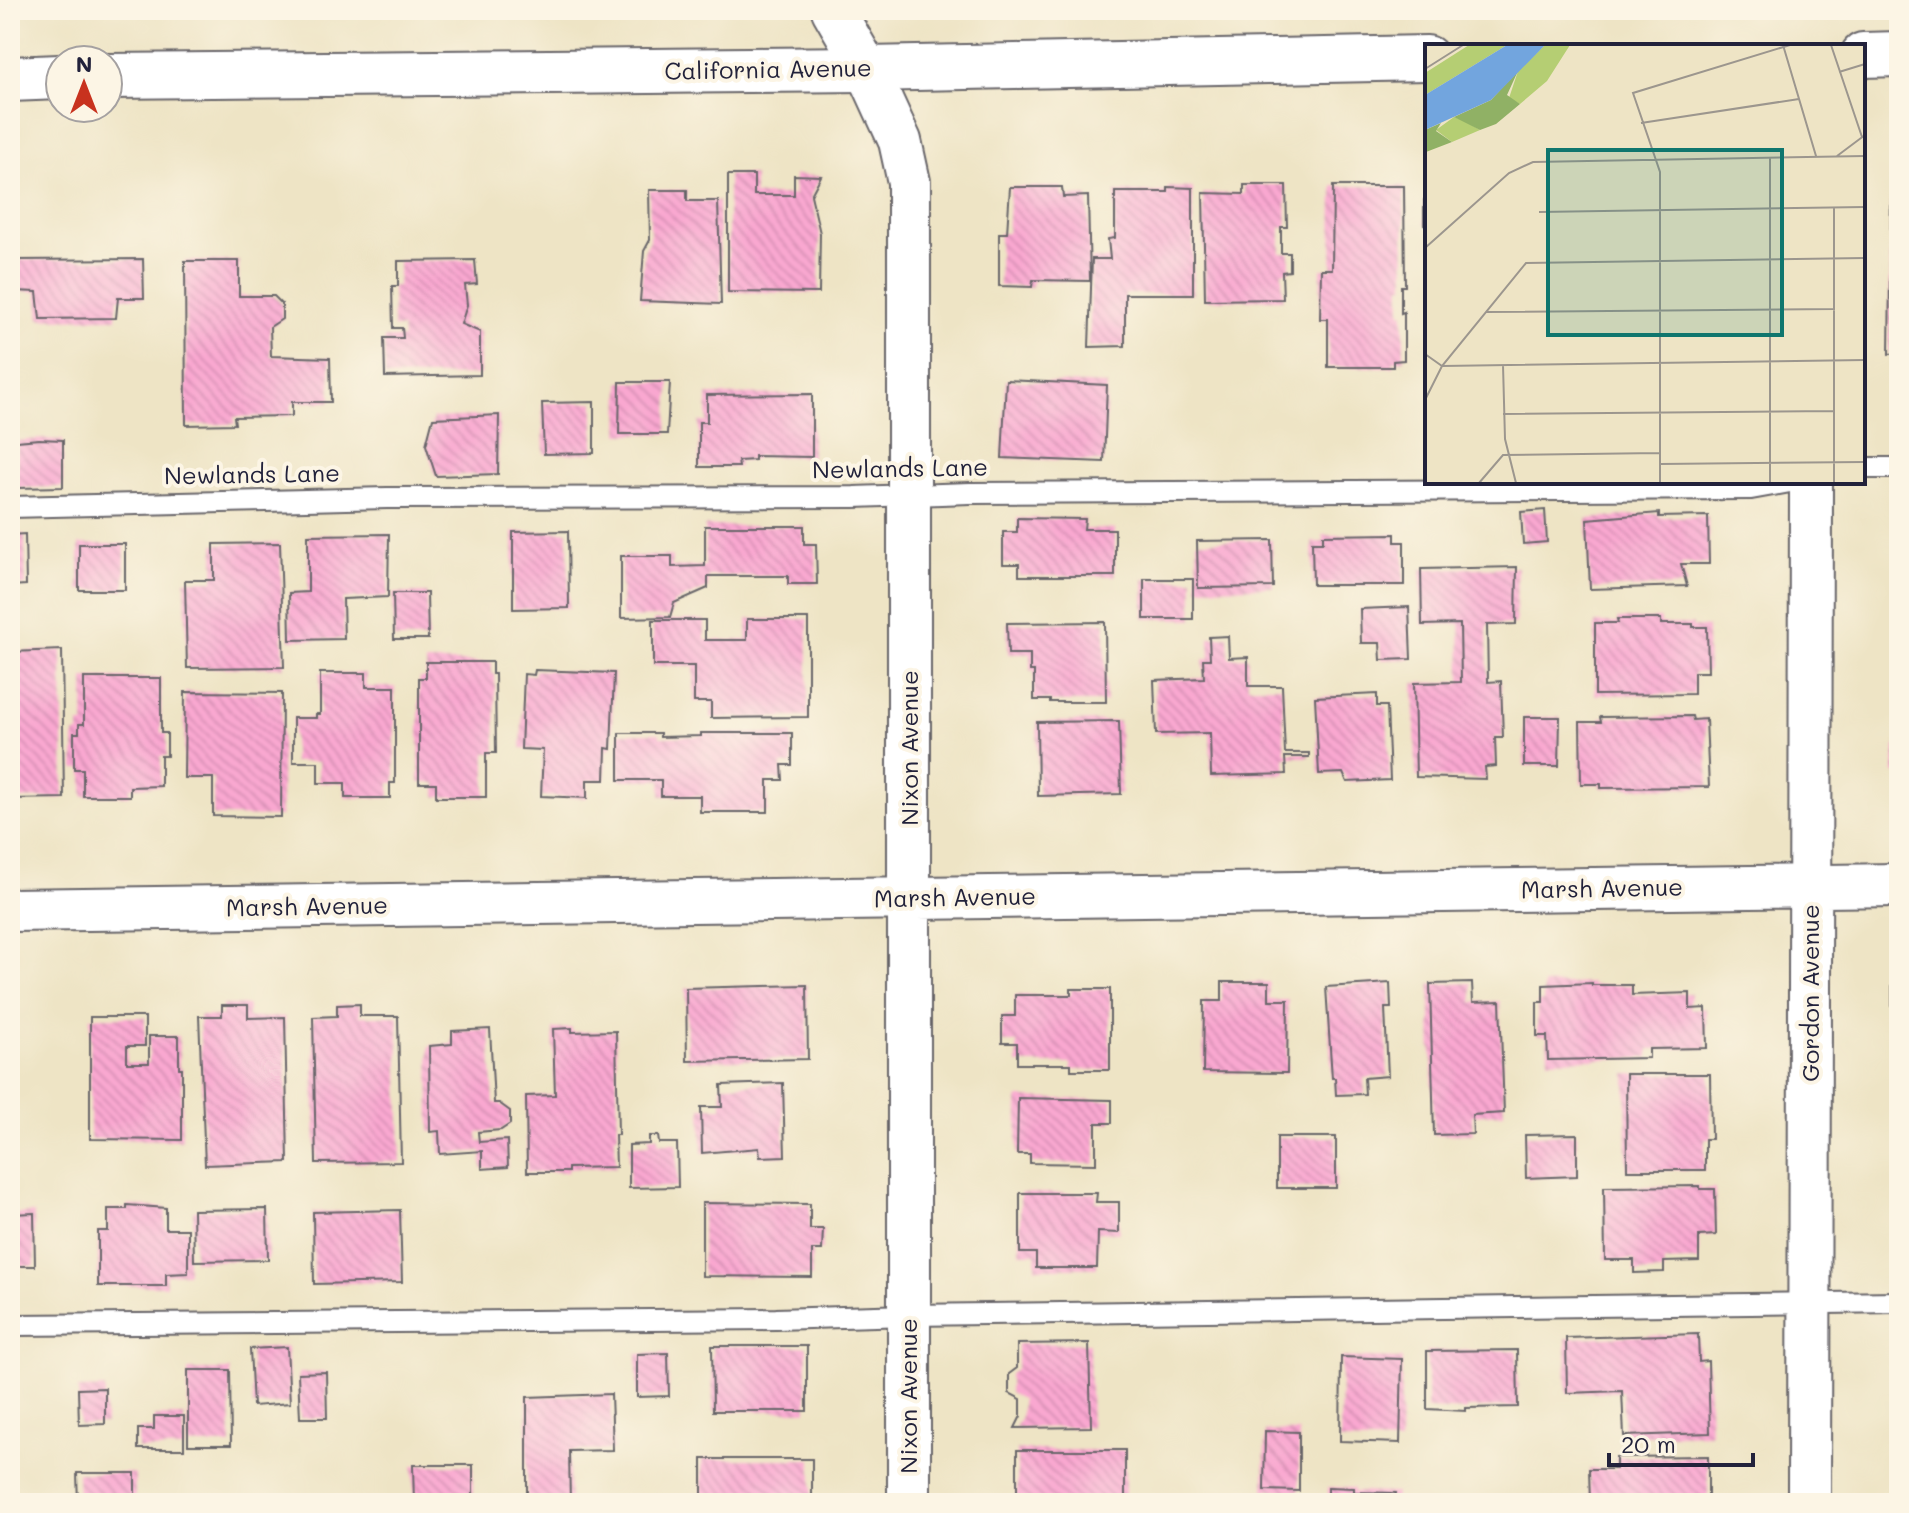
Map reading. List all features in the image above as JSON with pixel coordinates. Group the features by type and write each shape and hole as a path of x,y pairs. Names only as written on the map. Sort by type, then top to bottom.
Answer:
{"main road":[{"path":"1865,55 1899,54"},
{"name":"California Avenue","path":"124,76 867,69 1425,58"},
{"path":"10,79 44,78"}],"street":[{"name":"Nixon Avenue","path":"833,10 867,69 900,141 909,182 909,1503"},
{"name":"Gordon Avenue","path":"1809,1503 1811,484"},
{"name":"Marsh Avenue","path":"10,910 1899,885"}],"lane":[{"path":"1865,468 1899,468"},
{"name":"Newlands Lane","path":"10,507 387,498 910,497 985,493 1751,489 1779,484"},
{"path":"10,1325 760,1320 909,1315 1899,1302"}],"building":[{"path":"728,175 754,175 754,195 794,195 794,175 821,176 811,195 820,233 819,293 728,292"},
{"path":"1244,185 1286,185 1287,227 1281,227 1281,253 1290,253 1290,271 1282,272 1283,299 1205,300 1203,193 1244,194"},
{"path":"1333,186 1404,186 1405,286 1401,286 1401,313 1404,312 1404,360 1393,361 1393,367 1328,367 1328,319 1320,319 1321,269 1332,269"},
{"path":"1010,187 1062,187 1063,197 1088,196 1090,281 1033,280 1032,287 999,286 999,233 1007,233"},
{"path":"1168,187 1193,188 1193,294 1125,294 1125,346 1089,347 1092,259 1110,259 1108,239 1115,238 1115,192 1168,192"},
{"path":"649,190 687,190 687,201 718,201 721,304 640,301 644,251 650,240"},
{"path":"1891,194 1899,195 1899,353 1889,354"},
{"path":"143,259 144,298 118,298 116,318 40,319 37,292 15,291 15,260"},
{"path":"475,260 477,284 465,285 467,305 461,324 480,332 480,375 385,377 384,338 403,338 402,328 393,328 392,286 398,286 398,261"},
{"path":"185,261 239,261 239,296 274,296 282,304 282,319 270,327 271,356 330,358 331,402 292,402 292,416 234,417 235,424 186,425"},
{"path":"1006,380 1107,385 1104,462 1002,458"},
{"path":"620,382 670,382 667,434 619,434"},
{"path":"812,394 812,457 755,456 755,460 738,461 739,467 699,467 699,422 707,422 707,395"},
{"path":"594,402 594,453 544,454 542,403"},
{"path":"499,415 498,474 436,476 426,445 433,418"},
{"path":"10,440 15,440 15,489 10,488"},
{"path":"63,440 63,487 17,488 17,441"},
{"path":"1545,510 1547,542 1523,544 1521,512"},
{"path":"1659,513 1659,517 1708,516 1709,564 1681,564 1687,586 1590,589 1587,519"},
{"path":"1017,518 1085,519 1084,529 1115,529 1115,576 1019,576 1019,564 1003,564 1003,532 1017,532"},
{"path":"705,526 804,526 804,544 816,544 817,584 788,584 788,576 708,576 708,588 674,603 670,617 621,618 621,556 672,556 672,567 705,566"},
{"path":"568,531 569,608 513,609 513,532"},
{"path":"25,534 26,585 10,586 10,535"},
{"path":"389,534 388,597 343,599 344,639 290,640 289,593 308,592 308,535"},
{"path":"1395,534 1395,542 1404,542 1404,585 1313,585 1312,542 1323,542 1323,535"},
{"path":"1272,540 1273,587 1198,588 1197,541"},
{"path":"280,543 284,667 187,668 185,580 214,580 214,544"},
{"path":"79,544 125,544 125,590 79,590"},
{"path":"1517,567 1516,624 1487,625 1488,682 1501,681 1503,737 1495,737 1496,766 1485,767 1486,779 1416,777 1414,683 1461,682 1460,624 1422,625 1421,569"},
{"path":"1144,579 1193,579 1193,619 1144,619"},
{"path":"393,593 427,593 428,639 394,639"},
{"path":"1409,607 1411,659 1381,660 1380,643 1361,643 1360,609"},
{"path":"747,619 808,619 808,717 711,718 711,702 694,702 694,666 653,666 653,620 705,620 705,640 747,640"},
{"path":"1617,619 1661,619 1661,624 1707,627 1708,672 1694,672 1694,694 1595,695 1595,623 1618,623"},
{"path":"1105,622 1106,702 1034,700 1034,671 1030,671 1030,654 1008,654 1007,623"},
{"path":"1228,636 1229,658 1248,657 1248,686 1282,686 1285,753 1309,753 1309,757 1285,757 1286,774 1211,776 1210,733 1156,734 1154,680 1204,678 1203,659 1210,659 1209,637"},
{"path":"62,650 64,798 10,799 10,652"},
{"path":"426,662 492,662 492,674 495,674 496,753 486,753 486,797 436,797 436,783 419,783 419,678 426,678"},
{"path":"535,670 614,673 611,749 606,748 605,780 587,780 587,798 541,796 543,750 521,749 524,674 534,675"},
{"path":"320,673 366,673 366,687 395,687 395,783 390,783 390,798 345,798 345,783 318,783 318,762 293,762 293,718 316,718 316,714 320,714"},
{"path":"84,678 161,678 161,733 167,733 167,756 161,756 161,786 130,787 130,796 83,796 83,769 74,769 74,733 79,733 79,724 84,724"},
{"path":"185,692 282,693 281,817 213,816 213,778 184,778"},
{"path":"1377,694 1377,706 1387,706 1390,780 1347,782 1343,773 1319,774 1315,697"},
{"path":"1692,716 1693,720 1706,719 1709,787 1601,788 1601,784 1581,784 1580,722 1601,722 1600,717"},
{"path":"1524,717 1560,717 1559,766 1524,766"},
{"path":"1119,721 1121,794 1038,796 1037,722"},
{"path":"619,733 660,733 660,737 701,736 701,733 792,733 792,765 782,765 783,780 768,780 768,812 700,812 700,796 661,796 661,780 619,780"},
{"path":"1895,746 1899,746 1899,773 1894,773"},
{"path":"1892,971 1899,971 1899,1083 1892,1083"},
{"path":"1222,982 1269,982 1269,1000 1288,1000 1287,1073 1203,1072 1204,1001 1222,1001"},
{"path":"1390,983 1391,1008 1385,1008 1388,1076 1364,1078 1365,1094 1336,1095 1335,1078 1332,1078 1326,987"},
{"path":"1472,983 1473,1002 1500,1001 1504,1113 1472,1115 1473,1134 1434,1135 1430,984"},
{"path":"807,985 808,1059 687,1061 686,988"},
{"path":"1543,985 1632,985 1632,995 1690,993 1690,1009 1706,1008 1707,1048 1649,1049 1649,1058 1548,1060 1547,1036 1537,1036 1537,1002 1543,1002"},
{"path":"1071,989 1110,989 1110,1070 1071,1070 1071,1064 1017,1064 1017,1043 1002,1043 1002,1016 1015,1016 1015,995 1071,995"},
{"path":"360,1004 360,1016 398,1016 401,1162 316,1163 313,1017 337,1016 337,1005"},
{"path":"222,1005 248,1005 248,1018 285,1017 288,1162 205,1165 199,1016 222,1016"},
{"path":"90,1017 145,1017 145,1046 127,1046 127,1063 149,1063 149,1036 179,1036 182,1140 90,1139"},
{"path":"572,1028 572,1032 616,1031 616,1167 527,1172 526,1096 555,1095 553,1029"},
{"path":"490,1029 494,1103 510,1111 510,1124 501,1130 478,1132 479,1142 507,1140 508,1167 482,1169 482,1151 440,1154 439,1131 430,1132 429,1046 452,1044 452,1031"},
{"path":"1626,1074 1710,1074 1711,1139 1705,1139 1705,1170 1627,1170"},
{"path":"783,1083 785,1156 760,1157 759,1148 702,1153 701,1107 722,1107 721,1085"},
{"path":"1018,1098 1112,1100 1112,1123 1096,1123 1096,1164 1030,1163 1030,1154 1017,1154"},
{"path":"1577,1134 1577,1176 1526,1178 1525,1135"},
{"path":"649,1136 658,1136 659,1143 677,1143 678,1187 629,1188 629,1145 649,1144"},
{"path":"1277,1137 1336,1137 1336,1188 1277,1188"},
{"path":"1700,1186 1700,1189 1715,1189 1716,1235 1699,1236 1699,1261 1664,1262 1664,1272 1634,1273 1634,1260 1605,1260 1604,1187"},
{"path":"1020,1193 1097,1193 1096,1202 1119,1202 1119,1233 1098,1232 1097,1268 1036,1268 1036,1253 1020,1253"},
{"path":"702,1203 810,1204 810,1229 823,1229 822,1250 812,1250 812,1277 702,1276"},
{"path":"127,1205 166,1208 166,1229 188,1229 188,1273 166,1274 166,1286 98,1286 98,1231 108,1231 108,1209 127,1209"},
{"path":"267,1209 268,1260 194,1261 193,1210"},
{"path":"400,1210 402,1282 314,1284 313,1212"},
{"path":"34,1213 35,1266 10,1266 10,1214"},
{"path":"1899,1245 1899,1265 1894,1261 1894,1249"},
{"path":"1698,1334 1699,1362 1708,1361 1710,1433 1624,1436 1622,1391 1567,1393 1566,1338"},
{"path":"1089,1343 1091,1427 1015,1428 1021,1416 1021,1399 1009,1393 1009,1374 1017,1368 1017,1344"},
{"path":"712,1346 807,1346 807,1411 713,1411"},
{"path":"287,1347 290,1403 253,1406 250,1349"},
{"path":"1517,1350 1518,1407 1466,1408 1466,1411 1427,1409 1427,1351"},
{"path":"668,1353 669,1396 637,1397 637,1354"},
{"path":"1341,1357 1402,1359 1400,1443 1340,1441"},
{"path":"188,1370 230,1370 231,1445 188,1445"},
{"path":"326,1372 327,1418 300,1418 298,1373"},
{"path":"105,1388 105,1424 79,1425 78,1389"},
{"path":"611,1394 613,1450 569,1451 570,1503 527,1503 527,1397"},
{"path":"154,1416 184,1416 184,1449 138,1449 138,1429 154,1429"},
{"path":"1265,1431 1299,1432 1299,1491 1264,1490"},
{"path":"1017,1450 1125,1450 1125,1503 1026,1503 1026,1500 1017,1500"},
{"path":"1708,1456 1708,1503 1590,1503 1589,1469 1616,1469 1616,1457"},
{"path":"702,1459 812,1459 812,1503 702,1503"},
{"path":"413,1465 473,1465 473,1497 497,1497 497,1503 414,1503"},
{"path":"77,1473 135,1473 135,1503 78,1503"},
{"path":"1328,1487 1354,1488 1354,1492 1396,1493 1395,1503 1328,1503"}]}
